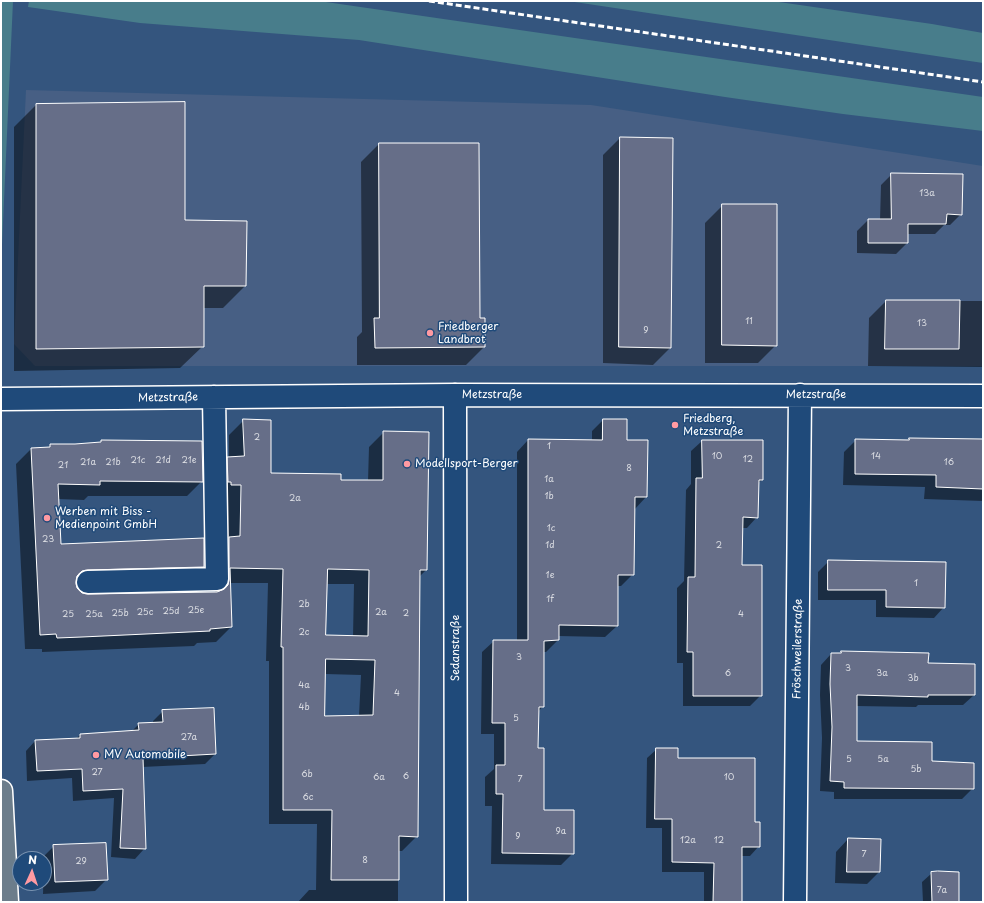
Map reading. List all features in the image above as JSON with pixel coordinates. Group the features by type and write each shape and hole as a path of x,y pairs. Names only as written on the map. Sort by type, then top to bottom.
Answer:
{"main road":[{"path":"1,792 6,902"}],"street":[{"name":"Metzstraße","path":"1,399 455,395 983,396"},
{"name":"Sedanstraße","path":"455,395 456,902"},
{"name":"Fröschweilerstraße","path":"795,902 800,395"},
{"path":"88,582 217,579 214,397"}],"shaded area":[{"path":"26,90 591,105 983,166 983,366 35,366 14,344"}],"green space":[{"path":"1,1 13,1 1,267"},
{"path":"29,1 319,1 983,97 983,131 843,114 725,97 359,40 140,23 28,7"},
{"path":"568,1 772,1 932,24 983,33 983,63"}],"building":[{"path":"185,102 185,220 247,221 246,286 204,286 204,347 36,349 36,104"},
{"path":"620,137 673,138 671,348 619,347"},
{"path":"379,143 479,143 480,318 485,318 485,347 375,348 374,318 379,318"},
{"path":"891,173 963,174 962,215 947,214 946,224 908,224 908,243 868,243 868,219 891,219"},
{"path":"722,204 777,204 777,346 722,345"},
{"path":"886,300 960,300 959,349 885,349"},
{"path":"243,419 271,420 271,473 341,474 341,480 383,480 383,431 429,432 427,570 420,570 418,837 399,836 399,880 331,880 332,810 283,810 283,647 281,647 283,569 230,568 232,627 210,629 210,631 82,637 57,638 56,634 40,635 31,448 50,447 50,444 101,442 101,440 202,441 203,482 100,481 100,485 58,484 61,544 204,538 204,567 82,571 77,576 77,588 82,593 88,594 217,592 224,589 228,585 229,579 229,537 240,536 241,485 231,485 231,482 228,482 227,457 244,456","holes":["328,569 369,570 368,636 326,635","326,659 375,660 373,715 325,716"]},
{"path":"603,419 627,419 627,440 648,440 647,497 635,497 634,575 618,575 618,626 559,625 559,640 544,641 544,707 539,707 538,748 544,748 544,810 574,810 574,854 502,853 503,794 496,794 496,765 505,765 505,723 492,723 493,640 528,640 528,439 602,440"},
{"path":"909,438 983,439 983,489 936,487 936,475 855,474 855,439 909,440"},
{"path":"702,440 763,440 763,480 759,480 758,518 743,517 742,565 762,565 762,696 693,696 693,652 687,652 688,577 695,577 696,478 702,478"},
{"path":"828,560 946,562 945,608 886,607 886,590 828,590"},
{"path":"841,651 929,653 928,663 975,664 975,695 928,695 928,697 857,695 857,741 932,742 932,761 974,763 974,789 844,788 844,782 830,781 832,727 830,684 831,653 841,653"},
{"path":"214,708 216,754 143,758 146,849 120,848 123,789 83,791 82,769 37,771 35,740 80,738 80,734 139,730 138,723 163,722 162,710"},
{"path":"656,748 678,748 678,758 755,758 755,822 760,822 760,847 742,847 742,902 713,902 714,863 672,862 672,819 655,819"},
{"path":"848,838 881,839 880,872 847,872"},
{"path":"106,843 108,880 55,882 53,845"},
{"path":"931,872 959,872 959,902 932,902"}],"railway":[{"path":"429,1 983,82"}],"place":[{"name":"Friedberger Landbrot","path":"430,333"},
{"name":"Friedberg, Metzstraße","path":"675,425"},
{"name":"Modellsport-Berger","path":"407,464"},
{"name":"Werben mit Biss - Medienpoint GmbH","path":"47,518"},
{"name":"MV Automobile","path":"96,755"}]}
